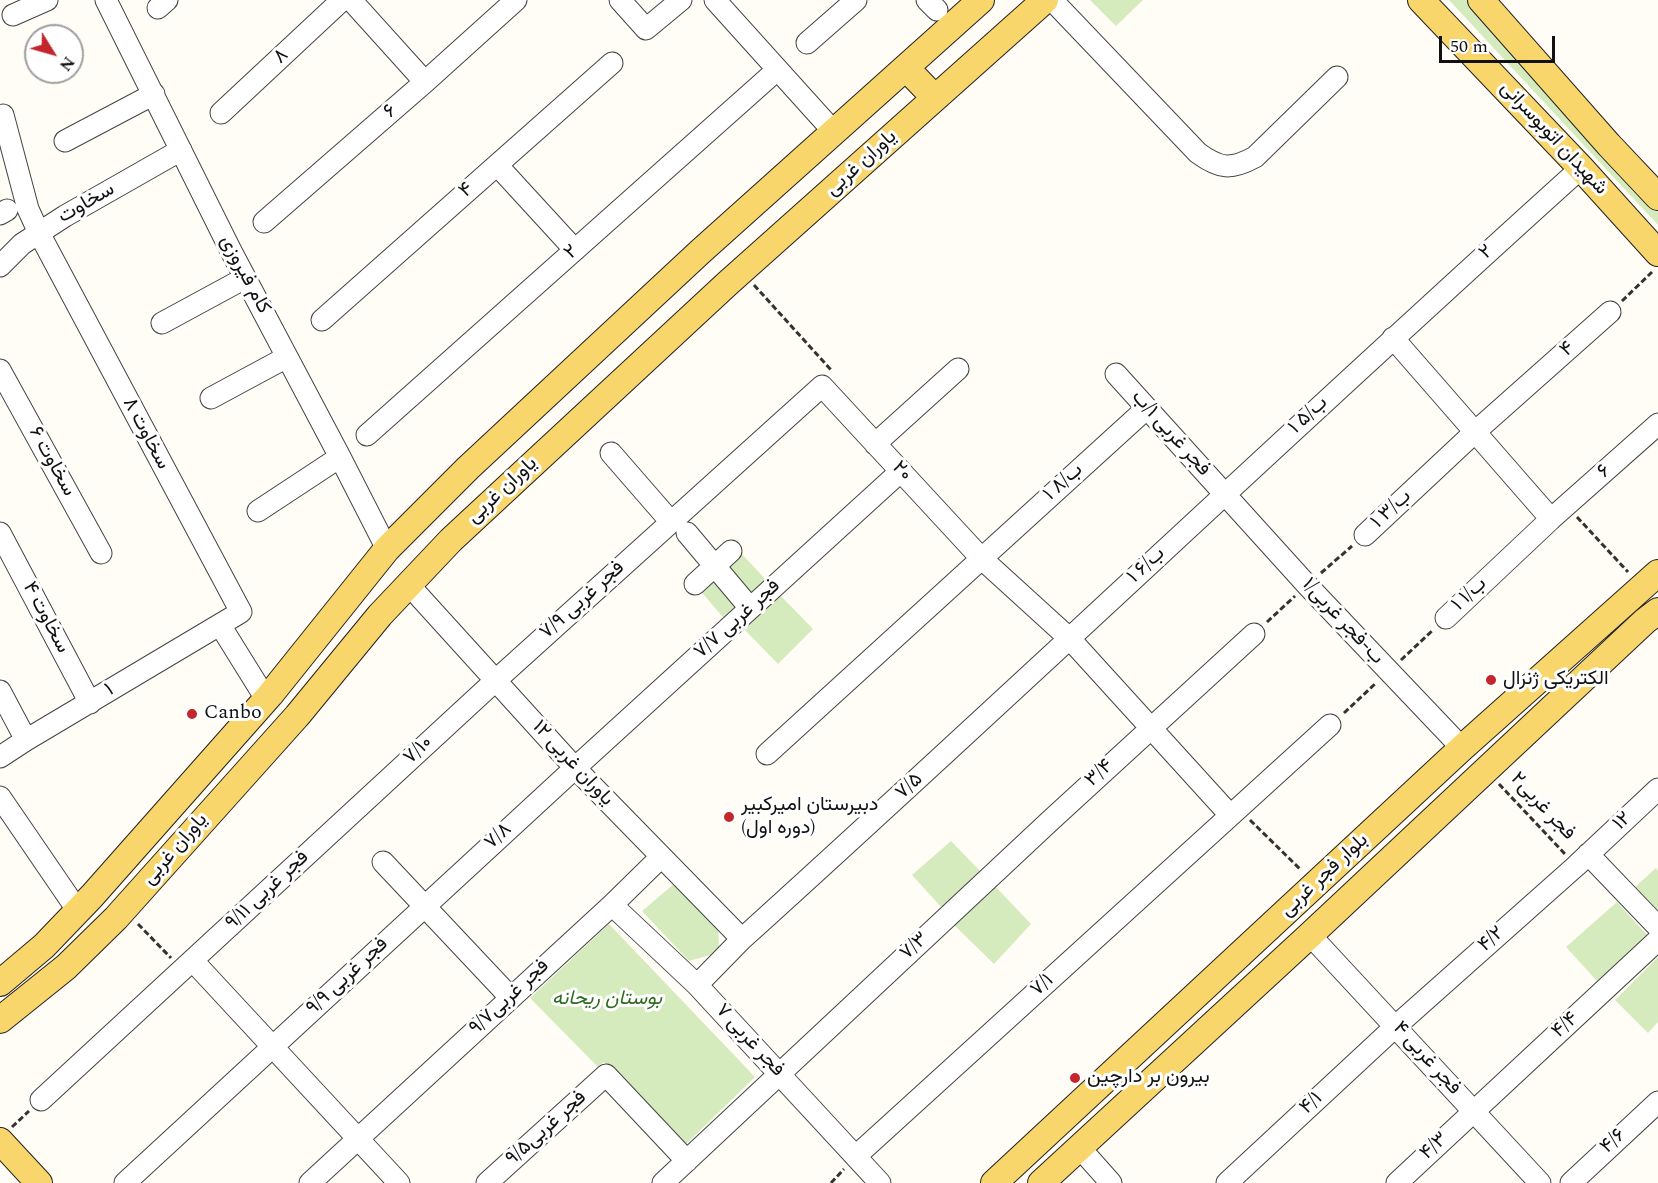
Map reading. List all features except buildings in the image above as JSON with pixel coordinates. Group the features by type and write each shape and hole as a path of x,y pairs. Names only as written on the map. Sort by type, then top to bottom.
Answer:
{"main road":[{"name":"یاوران غربی","path":"0,982 44,946 78,911 266,699 387,549 477,460 701,251 981,0"},
{"name":"یاوران غربی","path":"0,1020 66,967 124,909 297,716 408,584 476,516 742,272 1045,0"},
{"name":"شهیدان اتوبوسرانی","path":"1421,0 1581,168 1658,253"},
{"name":"شهیدان اتوبوسرانی","path":"1481,0 1658,197"},
{"path":"906,68 935,98"},
{"name":"بلوار فجر غربی","path":"994,1183 1462,748 1653,578"},
{"name":"بلوار فجر غربی","path":"1041,1183 1658,611"},
{"path":"198,775 223,797"},
{"path":"4,1136 39,1183"}],"street":[{"path":"13,15 46,0"},
{"name":"کام فیروزی","path":"106,0 245,278 387,549"},
{"name":"۸","path":"221,113 342,0"},
{"path":"351,0 425,82"},
{"name":"۶","path":"264,222 516,0"},
{"path":"620,0 646,29 681,0"},
{"path":"715,0 834,132"},
{"path":"807,43 856,0"},
{"path":"1052,0 1198,153 1214,165 1241,164 1255,157 1337,77"},
{"name":"۴","path":"322,320 612,63"},
{"name":"۲","path":"368,435 777,70"},
{"path":"64,141 154,94"},
{"path":"3,115 28,209 39,233"},
{"name":"سخاوت","path":"0,266 22,244 65,216 182,150"},
{"path":"497,165 575,250"},
{"name":"۲","path":"1393,338 1581,168"},
{"name":"سخاوت ۸","path":"39,233 241,612 220,626"},
{"path":"162,323 245,278"},
{"name":"۴","path":"1475,432 1610,312"},
{"path":"1393,338 1475,432 1559,512"},
{"name":"۱ ب/۵","path":"1224,494 1393,338"},
{"path":"210,398 287,357"},
{"path":"875,444 958,369"},
{"name":"سخاوت ۶","path":"0,370 101,554"},
{"name":"فجر غربی ۱/ب","path":"1116,374 1224,494"},
{"name":"۲۰","path":"822,386 981,558 1070,639 1150,728 1234,812"},
{"name":"۷/۹ فجر غربی","path":"495,681 679,527 822,386"},
{"name":"۱ ب/۸","path":"768,754 1147,408"},
{"name":"۶","path":"1559,512 1658,424"},
{"name":"۱ ب/۳","path":"1365,536 1475,432"},
{"path":"611,453 715,566 750,608"},
{"path":"258,511 340,457"},
{"name":"۷/۷ فجر غربی","path":"574,768 901,471"},
{"name":"۱/ب-فجر غربی","path":"1224,494 1388,672 1462,748"},
{"name":"۱ ب/۶","path":"1070,639 1224,494"},
{"name":"۱ ب/۱","path":"1446,618 1559,512"},
{"name":"سخاوت ۴","path":"0,533 90,703"},
{"path":"695,584 731,551"},
{"name":"۱۲ یاوران غربی","path":"408,584 574,768 742,939"},
{"path":"220,626 266,699"},
{"name":"۱","path":"0,758 26,740 220,626"},
{"name":"۳/۴","path":"1051,820 1254,634"},
{"name":"۷/۵","path":"698,985 742,939 1070,639"},
{"name":"۷/۱۰","path":"344,821 495,681"},
{"path":"0,691 26,740"},
{"name":"۷/۱","path":"856,1156 1330,725"},
{"name":"۷/۸","path":"423,907 574,768"},
{"name":"۱۲","path":"1582,860 1658,789"},
{"path":"0,797 78,911"},
{"name":"۷/۳","path":"663,1183 1051,820"},
{"name":"۹/۱۱ فجر غربی","path":"40,1100 344,821"},
{"name":"فجر غربی۹/۷","path":"310,1183 612,905 661,857"},
{"path":"1582,860 1658,927"},
{"name":"۴/۲","path":"1396,1026 1582,860"},
{"path":"383,862 511,998"},
{"name":"۷ فجر غربی","path":"612,905 698,985 880,1183"},
{"name":"۹/۹ فجر غربی","path":"125,1183 423,907"},
{"name":"۴ فجر غربی","path":"1310,935 1540,1183"},
{"name":"۴/۴","path":"1474,1112 1658,940"},
{"path":"188,965 272,1046 399,1183"},
{"name":"۴/۱","path":"1227,1183 1396,1026"},
{"name":"فجر غربی۹/۵","path":"487,1183 606,1075 687,1161"},
{"name":"۴/۶","path":"1571,1183 1658,1102"},
{"name":"۴/۳","path":"1397,1183 1474,1112"},
{"path":"1079,1147 1111,1183"}],"path":[{"path":"1610,312 1658,266"},
{"path":"742,272 833,372 822,386"},
{"path":"1559,512 1653,578"},
{"name":"۱ ب/۳","path":"1254,634 1365,536"},
{"name":"۱ ب/۱","path":"1330,725 1446,618"},
{"name":"فجر غربی۲","path":"1485,770 1582,860"},
{"path":"1234,812 1316,885"},
{"path":"124,909 188,965"},
{"path":"4,1136 40,1100"}],"green space":[{"path":"1090,0 1143,0 1116,26"},
{"path":"1449,0 1467,0 1658,208 1658,225"},
{"path":"740,552 769,583 752,599 723,568"},
{"path":"715,574 744,607 727,622 698,588"},
{"path":"778,593 813,629 778,664 743,628"},
{"path":"951,841 982,873 943,909 912,875"},
{"path":"1656,868 1658,871 1658,915 1634,888"},
{"path":"675,883 718,925 719,947 710,955 689,961 642,911"},
{"path":"993,884 1031,924 994,964 953,924"},
{"path":"1617,902 1648,936 1597,981 1566,947"},
{"name":"بوستان ریحانه","path":"609,924 755,1077 683,1147 604,1062 598,1067 530,998"},
{"path":"1658,957 1658,1022 1648,1033 1615,1000"}],"place":[{"name":"الکتریکی ژنرال","path":"1491,680"},
{"name":"Canbo","path":"192,714"},
{"name":"دبیرستان امیرکبیر (دوره اول)","path":"729,817"},
{"name":"بیرون بر دارچین","path":"1075,1078"}]}
